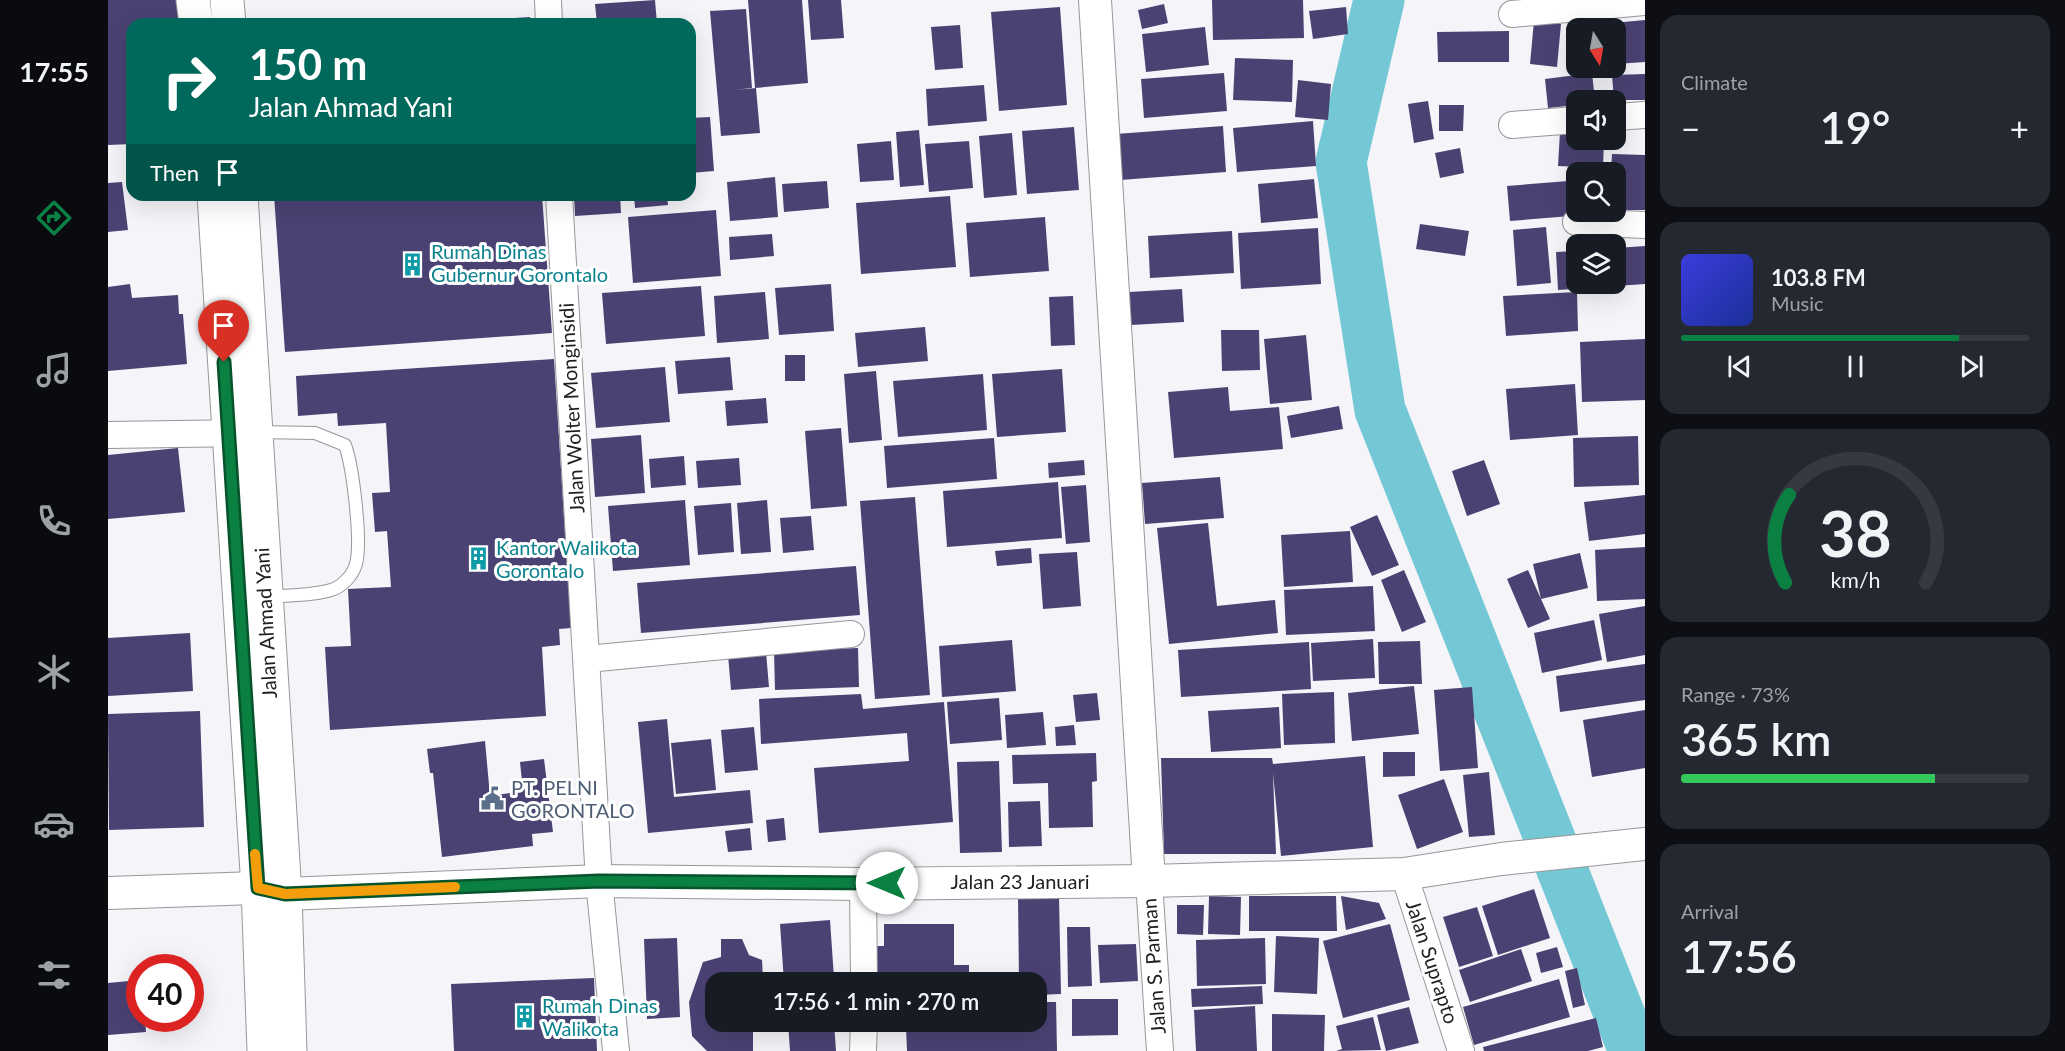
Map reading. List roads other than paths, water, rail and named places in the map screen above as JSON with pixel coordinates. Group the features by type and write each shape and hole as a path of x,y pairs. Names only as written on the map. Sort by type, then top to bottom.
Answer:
{"highway":[{"path":"193,0 195,18"},
{"path":"227,0 228,18"},
{"name":"Jalan Ahmad Yani","path":"215,201 243,433"},
{"name":"Jalan Ahmad Yani","path":"240,201 243,433 251,596 271,891 290,1051"},
{"name":"Jalan Ahmad Yani","path":"264,1051 271,891"}],"street":[{"path":"548,0 549,18"},
{"path":"1095,0 1149,881"},
{"path":"1512,14 1645,2"},
{"path":"1626,116 1645,115"},
{"path":"1512,125 1566,121"},
{"name":"Jalan Wolter Monginsidi","path":"559,201 599,881 616,1051"},
{"path":"1576,222 1645,225"},
{"path":"108,435 243,433"},
{"path":"586,659 851,634"},
{"name":"Jalan 23 Januari","path":"108,893 271,891 599,881 863,884 1149,881 1404,874 1500,859 1631,845"},
{"name":"Jalan Suprapto","path":"1404,874 1461,1051"},
{"name":"Jalan S. Parman","path":"1149,881 1160,1051"},
{"path":"863,884 864,972"},
{"path":"863,1051 864,1032"}],"lane":[{"path":"243,433 315,433 345,445 351,462 357,543 356,564 350,577 332,590 251,596"}],"waterway":[{"path":"1379,0 1341,162 1380,410 1634,1051"}],"place":[{"name":"Rumah Dinas Gubernur Gorontalo","path":"413,264"},
{"name":"Kantor Walikota Gorontalo","path":"478,559"},
{"name":"PT. PELNI GORONTALO","path":"493,799"},
{"name":"Rumah Dinas Walikota","path":"524,1017"}]}
